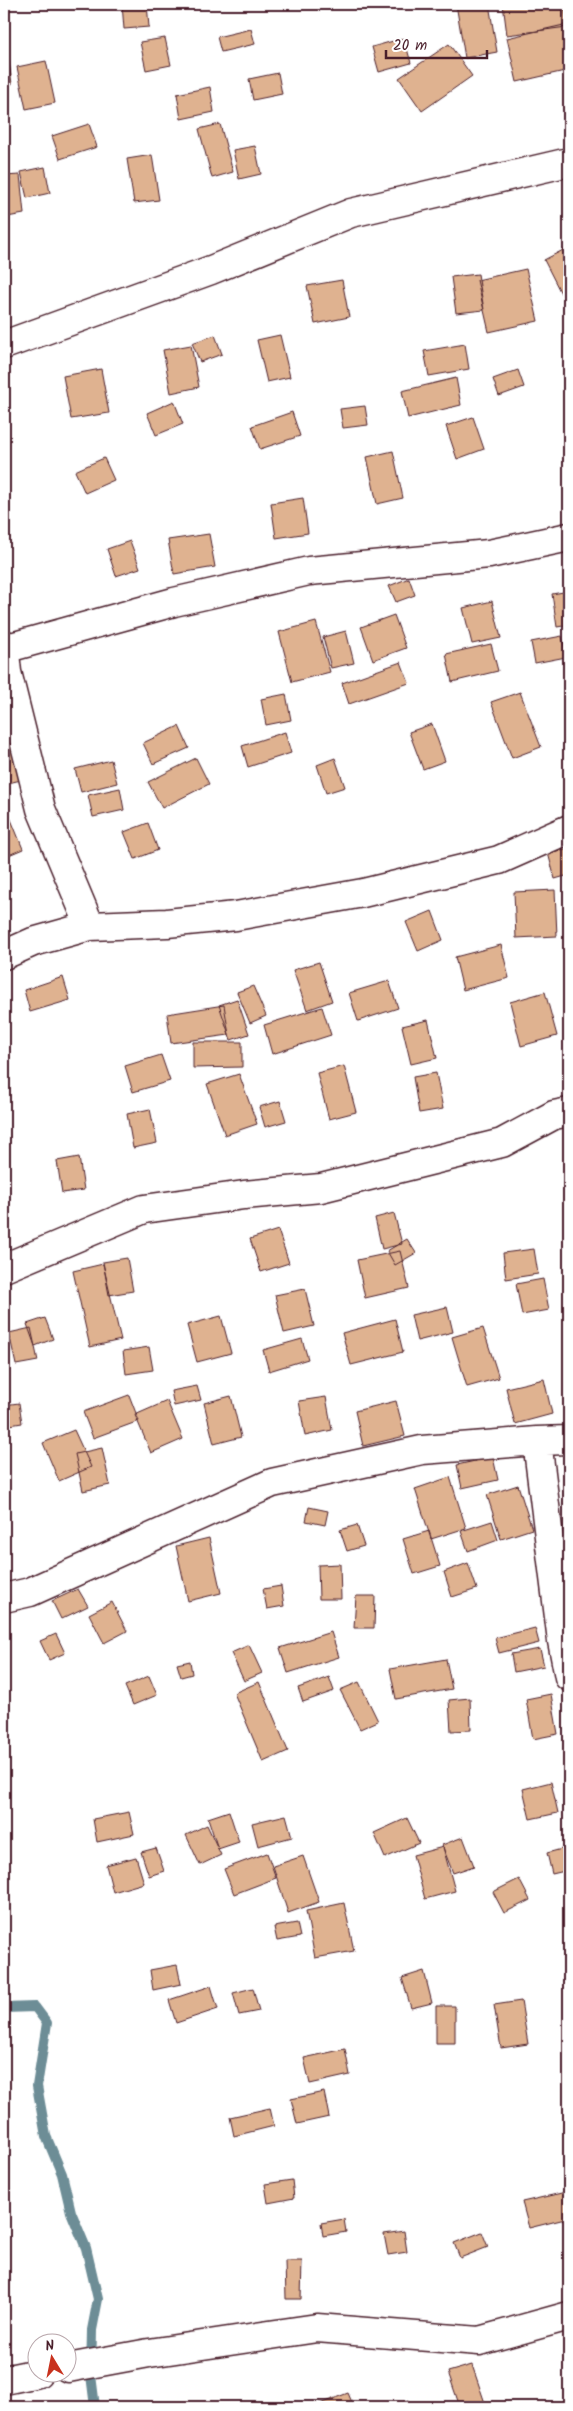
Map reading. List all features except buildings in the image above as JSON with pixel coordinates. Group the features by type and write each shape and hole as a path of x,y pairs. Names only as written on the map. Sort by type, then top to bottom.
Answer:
{"street":[{"path":"4,346 211,270 352,212 569,162"},
{"path":"5,665 174,602 309,571 489,554 569,537"},
{"path":"4,644 5,665 41,809 90,926"},
{"path":"4,955 33,942 90,926 167,923 236,916 363,893 499,860 569,829"},
{"path":"4,1268 144,1208 321,1188 502,1143 554,1115 569,1112"},
{"path":"4,1598 30,1592 272,1483 422,1450 569,1440"},
{"path":"537,1442 562,1641 569,1677"},
{"path":"78,2366 149,2353 317,2328 479,2340 569,2316"},
{"path":"4,2380 28,2376"}],"waterway":[{"path":"4,2008 35,2007 47,2023 37,2086 46,2136 62,2174 71,2212 86,2248 98,2299 92,2330 91,2375 95,2407"}]}
